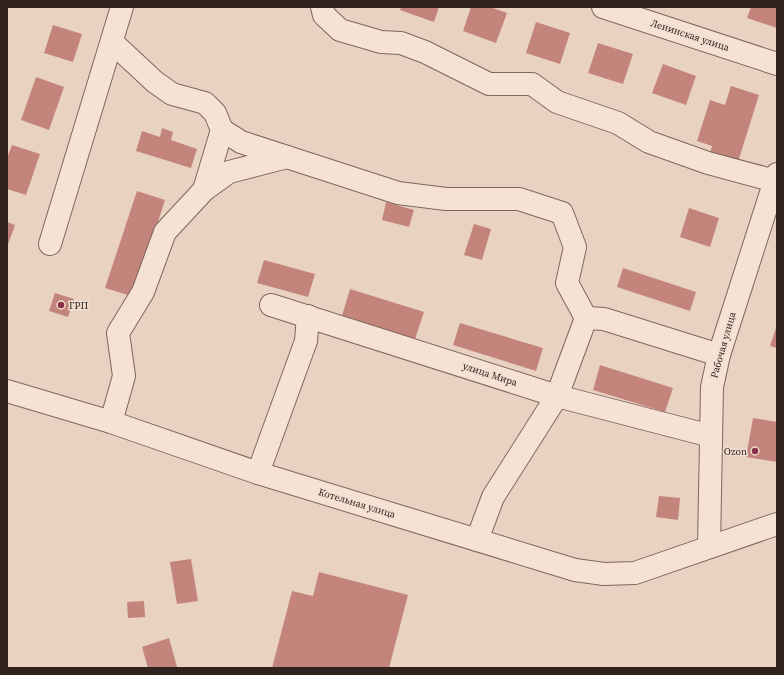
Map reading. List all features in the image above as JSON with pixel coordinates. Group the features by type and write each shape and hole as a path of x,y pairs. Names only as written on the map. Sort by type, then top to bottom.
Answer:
{"street":[{"path":"50,244 122,7"},
{"path":"322,7 324,15 340,30 382,42 401,42 425,52 489,84 532,84 557,102 618,123 649,142 708,163 776,177"},
{"name":"Ленинская улица","path":"603,7 777,64"},
{"path":"112,42 155,82 172,94 205,103 215,113 222,130 241,142 398,193 446,199 519,199 562,213 575,247 567,283 586,318 557,396 493,497 477,540"},
{"path":"204,190 222,130"},
{"path":"112,422 124,376 118,333 143,292 165,232 204,190 229,172 287,157"},
{"name":"Рабочая улица","path":"709,547 712,387 719,355 776,177"},
{"name":"улица Мира","path":"271,305 557,396 711,436"},
{"path":"258,472 306,341 308,316"},
{"path":"586,318 604,320 719,355"},
{"name":"Котельная улица","path":"7,391 112,422 258,472 575,570 604,574 635,574 777,524"}],"building":[{"path":"401,7 439,7 434,22 400,10"},
{"path":"471,7 490,7 507,13 496,43 463,31"},
{"path":"751,7 777,7 777,28 747,18"},
{"path":"536,22 570,33 560,64 526,53"},
{"path":"53,25 82,34 73,62 44,53"},
{"path":"598,43 633,54 623,84 588,73"},
{"path":"663,64 696,76 686,105 652,93"},
{"path":"36,77 64,87 49,130 21,120"},
{"path":"731,86 759,95 738,162 710,153 712,146 697,141 710,100 725,105"},
{"path":"162,128 173,132 171,140 197,149 191,168 136,151 142,131 160,137"},
{"path":"12,145 40,154 26,195 7,189 7,158"},
{"path":"137,191 165,200 134,297 105,288"},
{"path":"386,202 414,210 409,227 382,220"},
{"path":"689,208 719,218 710,247 680,237"},
{"path":"7,222 15,225 7,247"},
{"path":"474,224 491,229 482,260 464,255"},
{"path":"264,260 315,274 308,297 257,283"},
{"path":"623,268 696,292 690,311 617,287"},
{"path":"350,289 424,312 415,339 342,316"},
{"name":"ГРП","path":"55,293 74,299 68,317 49,311"},
{"path":"460,323 543,348 536,371 453,345"},
{"path":"777,325 777,348 770,346"},
{"path":"600,365 673,388 665,412 593,390"},
{"path":"753,418 777,422 777,462 746,457"},
{"path":"659,496 680,498 678,520 656,517"},
{"path":"191,559 198,601 177,604 170,562"},
{"path":"319,572 408,595 389,668 272,668 292,591 313,596"},
{"path":"144,601 145,617 128,618 127,602"},
{"path":"169,638 177,667 148,668 142,647"}],"place":[{"name":"ГРП","path":"61,305"},
{"name":"Ozon","path":"755,451"}]}
